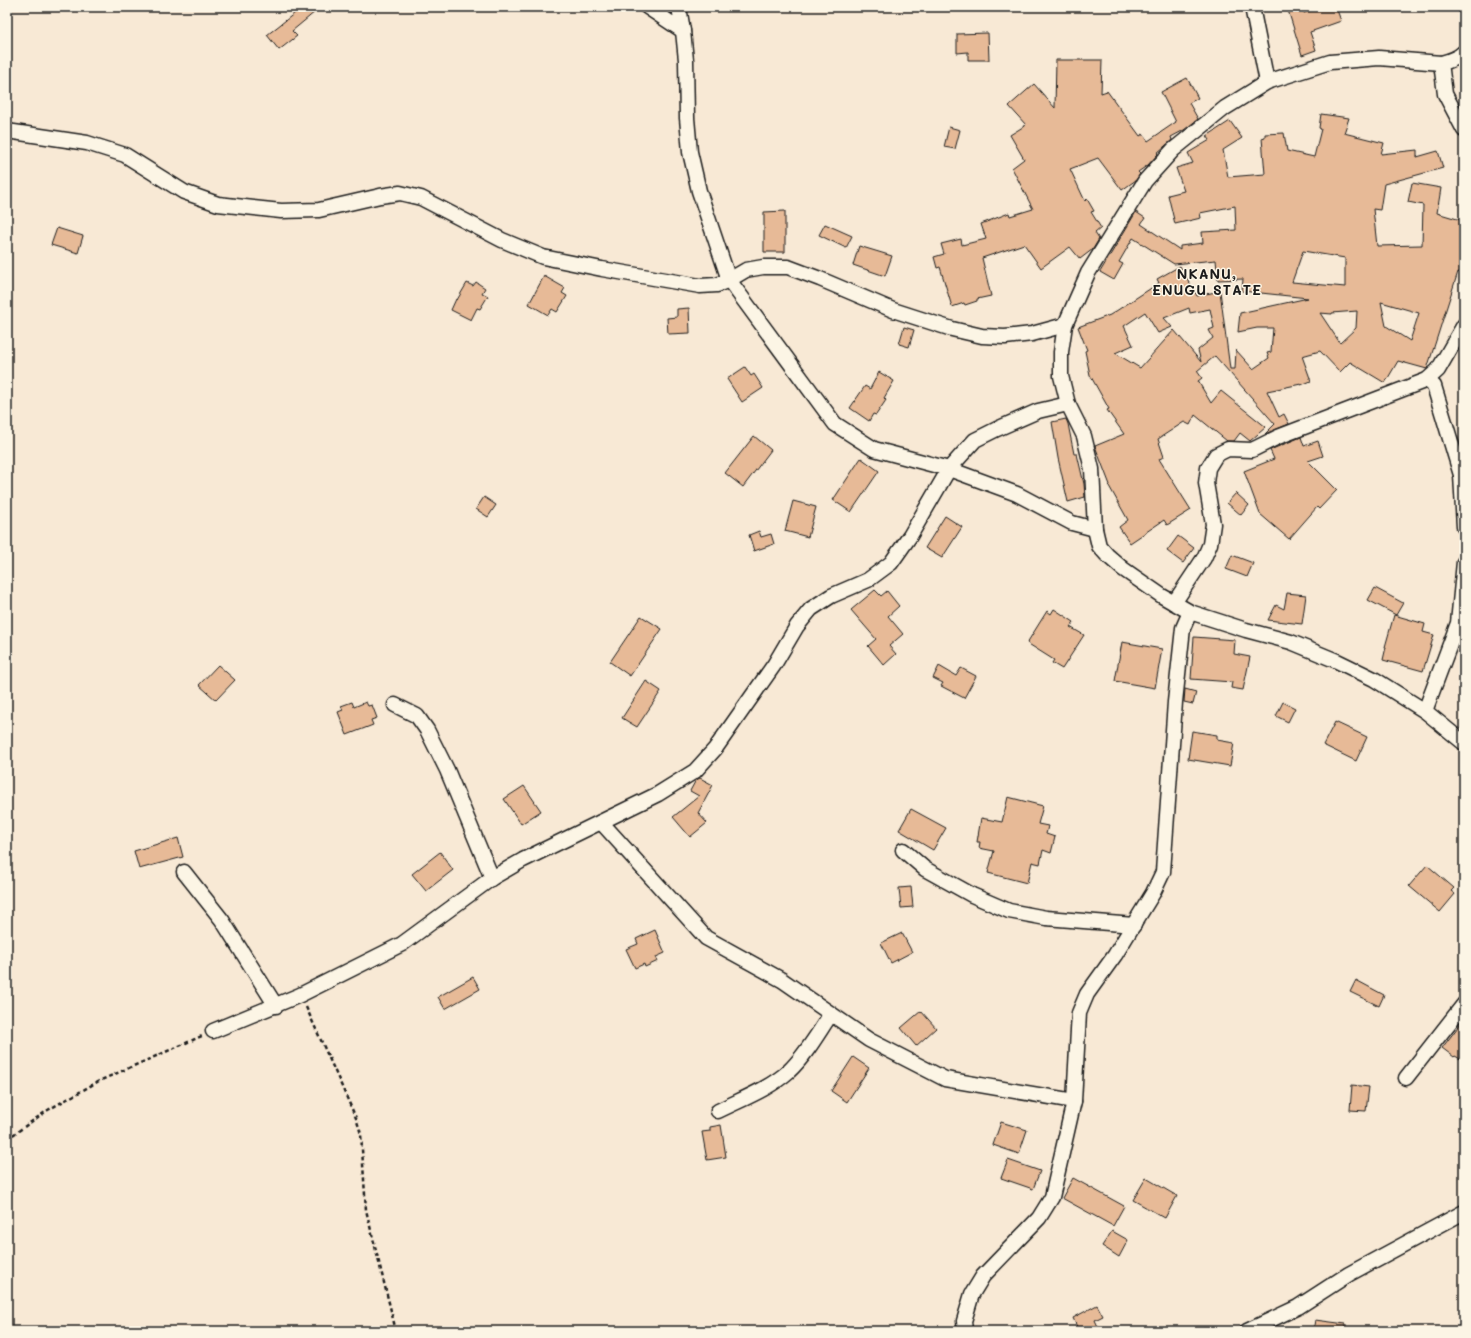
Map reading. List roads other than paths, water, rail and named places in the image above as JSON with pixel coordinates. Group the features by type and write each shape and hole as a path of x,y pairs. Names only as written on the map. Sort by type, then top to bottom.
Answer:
{"street":[{"path":"647,7 683,31"},
{"path":"679,7 686,60 687,118 690,152 700,191 730,280 835,424 874,449 949,469 1018,494 1072,523 1095,529"},
{"path":"1252,7 1267,82"},
{"path":"1464,52 1460,56 1448,62 1441,63 1379,58 1330,62 1267,82 1225,108 1179,145 1145,181 1088,273 1065,325 1061,352 1061,376 1068,404 1084,436 1092,469 1095,529 1099,546 1107,555 1123,570 1190,612 1246,630 1291,642 1324,655 1374,679 1425,711 1464,743"},
{"path":"1441,63 1445,94 1464,130"},
{"path":"7,131 87,144 125,155 184,192 218,204 281,210 319,210 400,193 421,198 502,240 543,257 700,286 717,285 730,280 746,270 763,267 788,268 820,279 893,310 952,329 982,336 1005,337 1032,334 1065,325"},
{"path":"1174,603 1204,558 1210,544 1213,524 1206,483 1208,468 1216,455 1228,449 1252,450 1278,437 1427,380 1438,370 1464,326"},
{"path":"1427,380 1434,386 1461,475 1464,527"},
{"path":"213,1031 300,995 402,944 492,878 529,856 658,794 695,771 715,749 729,730 810,608 831,596 868,580 891,563 910,536 949,469 975,440 1038,411 1068,404"},
{"path":"1425,711 1458,623 1464,562"},
{"path":"964,1331 964,1321 972,1294 983,1276 1039,1218 1052,1197 1074,1101 1079,1013 1087,994 1115,956 1153,894 1162,872 1175,702 1183,628 1190,612"},
{"path":"395,705 417,716 427,730 447,770 492,878"},
{"path":"601,822 706,938 782,980 869,1040 945,1079 1074,1101"},
{"path":"903,850 925,870 972,895 1009,911 1046,918 1134,925"},
{"path":"184,872 222,920 276,1006"},
{"path":"1406,1078 1464,1004"},
{"path":"718,1111 774,1082 789,1071 832,1014"},
{"path":"1247,1331 1298,1307 1349,1274 1464,1212"}],"district":[{"name":"NKANU, ENUGU STATE","path":"1207,282"}]}
